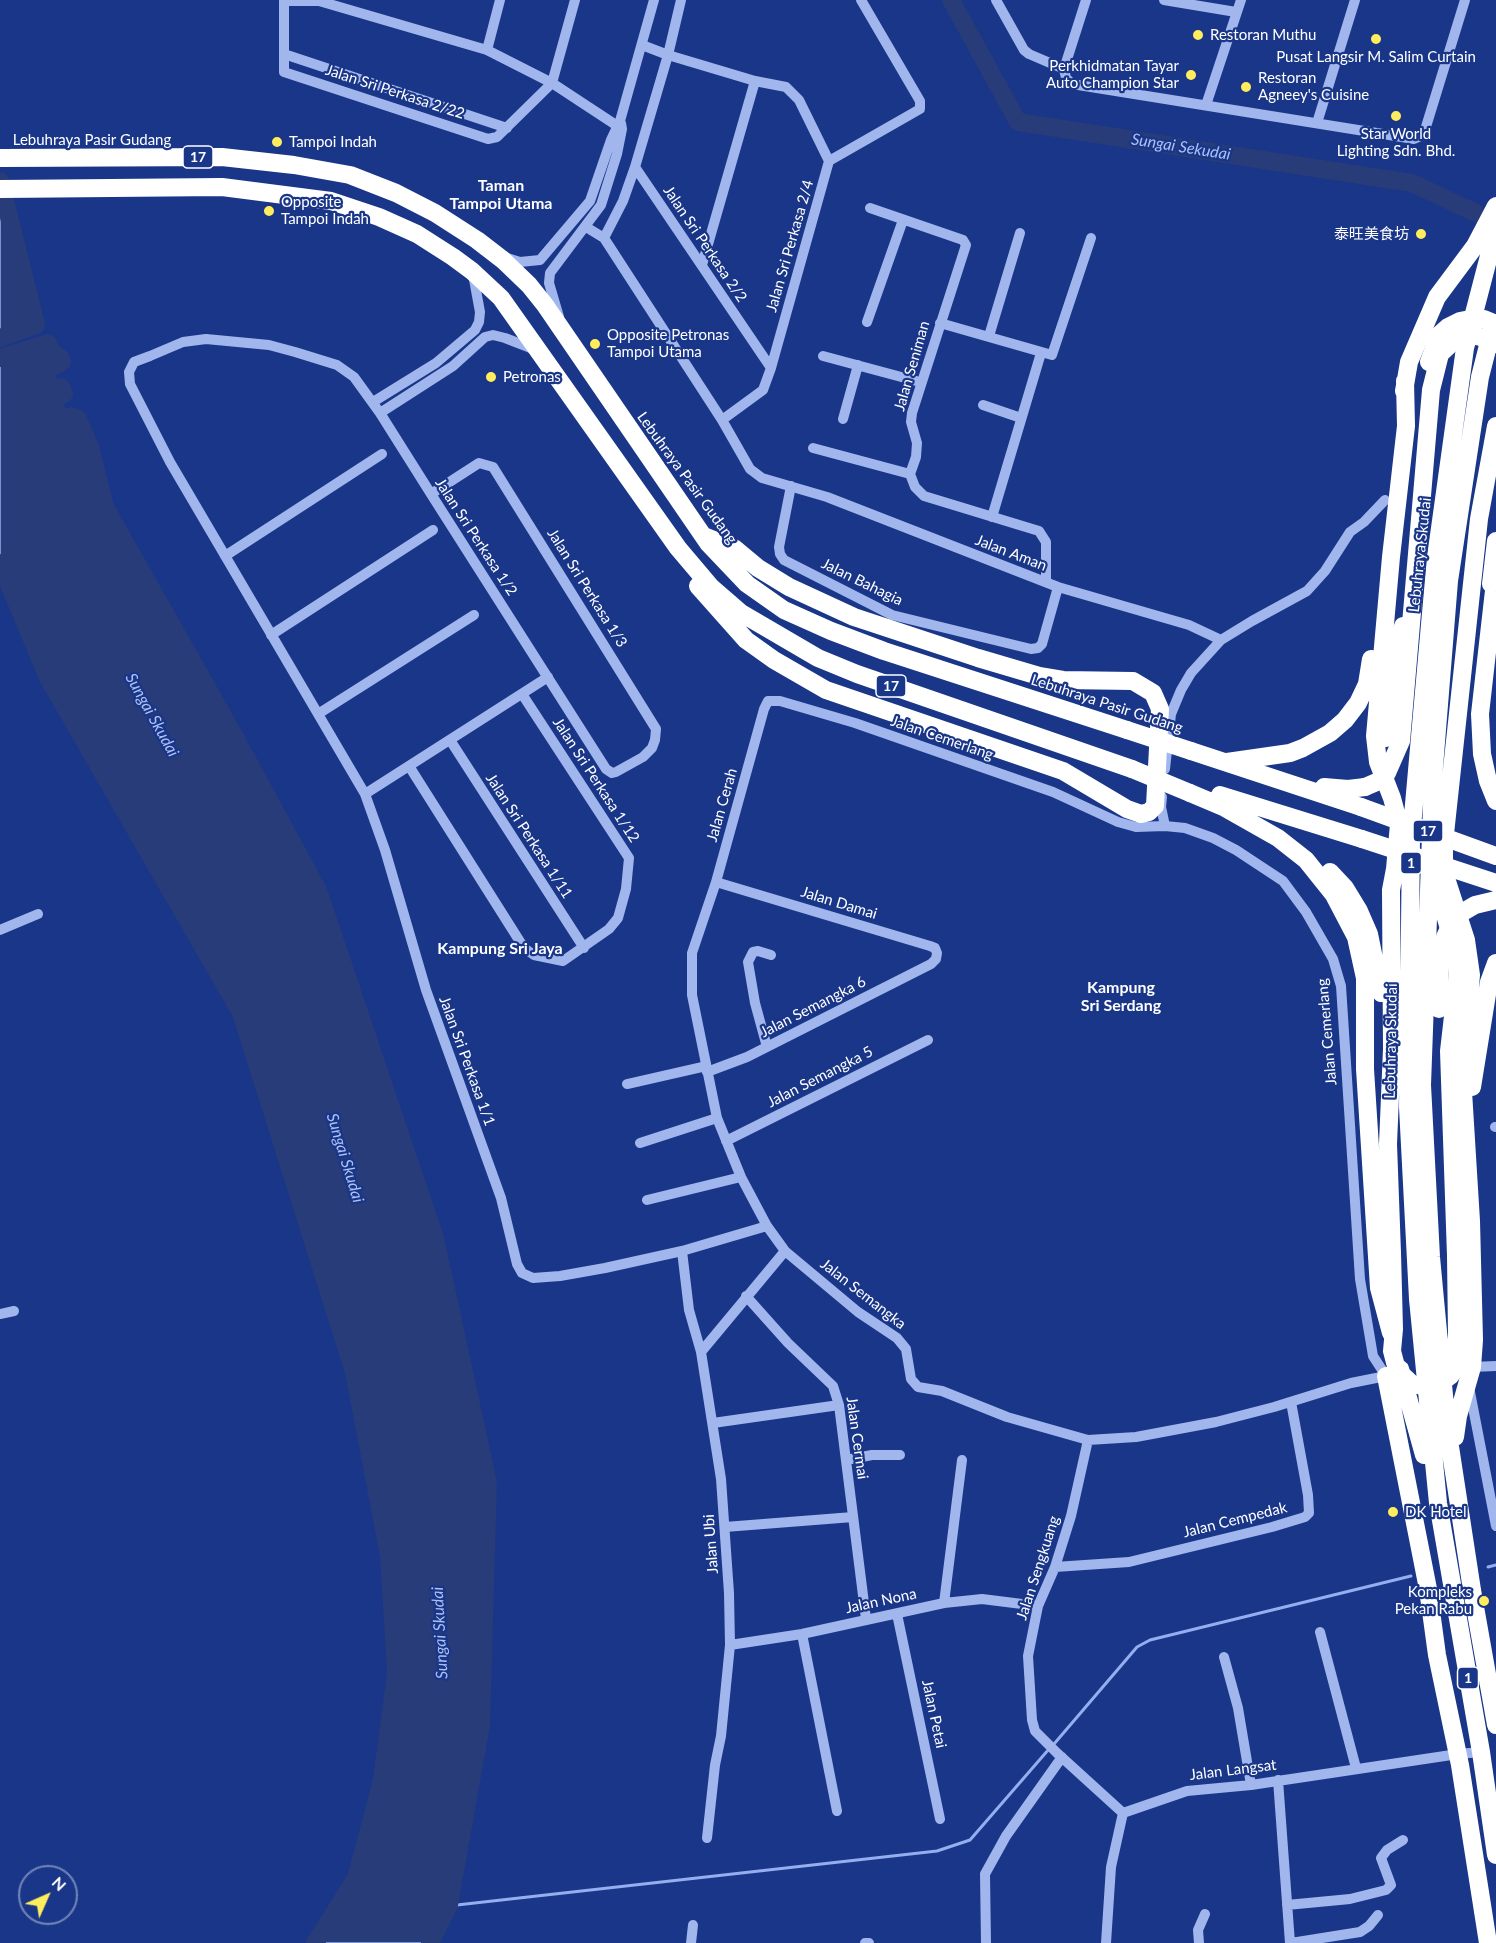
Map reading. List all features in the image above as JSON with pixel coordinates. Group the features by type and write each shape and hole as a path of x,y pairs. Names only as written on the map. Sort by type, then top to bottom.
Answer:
{"highway":[{"name":"Lebuhraya Pasir Gudang","path":"0,158 222,158 334,171 396,193 435,213 492,253 529,285 702,536 747,585 784,610 885,651 1227,762 1496,856"},
{"name":"17","path":"0,189 222,187 331,201 379,217 417,234 472,271 501,298 678,548 711,586 741,613 818,658 856,674 1190,790 1362,839 1496,882"},
{"path":"1227,762 1290,753 1303,748 1330,733 1345,720 1358,703 1367,684 1372,653 1385,500 1409,362 1437,297 1475,246 1496,206"},
{"name":"Lebuhraya Skudai","path":"1496,229 1465,348 1436,557 1411,838 1408,1107 1418,1299 1438,1503 1481,1752 1496,1855"},
{"name":"1","path":"1496,316 1480,377 1449,581 1433,779 1422,1085 1431,1257 1452,1458 1496,1725"},
{"path":"1411,838 1402,793 1389,762 1386,741 1406,606 1429,360 1439,335 1448,327 1470,318 1484,319 1496,324"},
{"path":"1287,783 1348,789 1365,787 1379,781 1387,773 1401,741 1431,390 1440,354 1454,341 1470,335 1496,344"},
{"path":"1405,381 1406,426 1391,557 1375,735 1378,762 1399,824 1391,890 1386,1047 1394,1329 1392,1350 1397,1370 1412,1384 1428,1387 1439,1384 1453,1372 1465,1371"},
{"path":"1452,1458 1474,1297 1462,1075 1471,975 1466,940 1444,872 1449,791 1479,519 1496,426"},
{"path":"678,548 680,559 688,574 707,599 746,640 774,660 826,690 1063,771 1127,809 1141,814 1149,812 1155,806 1160,709 1153,693 1133,681 1062,680 1039,676 866,621 789,587 758,568 734,548 702,536"},
{"path":"1496,541 1480,714 1482,754 1488,781 1496,801"},
{"path":"1480,714 1496,573"},
{"path":"1190,790 1278,838 1306,861 1334,895 1348,917 1356,937 1365,978 1365,1068 1379,1288 1438,1503"},
{"path":"1225,808 1264,822 1299,842 1345,888 1359,910 1377,963 1386,1047"},
{"path":"1430,852 1436,887 1455,949 1458,973 1449,1051 1456,1268 1465,1371"},
{"path":"1465,1371 1442,1145 1438,1009 1440,965 1445,937 1452,922 1463,912 1496,900"},
{"path":"1466,1121 1489,982 1496,963"},
{"path":"1386,1376 1405,1387"},
{"path":"1386,1376 1428,1589 1437,1655 1458,1754 1488,1943"}],"street":[{"path":"575,0 552,83 507,128 284,54 284,0 319,1 487,50 552,83 620,126"},
{"path":"487,50 500,0"},
{"path":"563,332 549,283 550,273 602,205 620,126 654,0"},
{"path":"604,237 623,201 635,167 668,55 681,0"},
{"path":"642,45 755,81 786,87 799,100 829,161 920,109 920,101 861,0"},
{"path":"996,0 1029,54 1064,69"},
{"path":"1086,0 1064,69 1066,78 1072,84 1414,139 1421,136 1425,130 1465,0"},
{"path":"1164,0 1236,12"},
{"path":"1206,105 1240,0"},
{"path":"1317,123 1355,0"},
{"name":"Jalan Sri Perkasa 2/22","path":"284,54 284,72 488,138 497,137 507,128"},
{"path":"702,265 755,81"},
{"path":"492,253 520,262 540,260 590,201 620,126"},
{"name":"Jalan Sri Perkasa 2/4","path":"722,420 763,390 829,161"},
{"name":"Jalan Sri Perkasa 2/2","path":"635,167 771,368"},
{"name":"Jalan Seniman","path":"870,208 965,242 912,413 911,422 917,443 916,457 910,474"},
{"path":"867,322 903,220"},
{"path":"586,227 604,237 722,420"},
{"path":"989,336 1020,233"},
{"path":"940,323 1050,356 1053,354 1091,237"},
{"path":"373,402 436,363 475,330 480,312 472,271"},
{"path":"380,413 453,366 485,337 493,335 505,338 539,351"},
{"name":"Jalan Sri Perkasa 1/2","path":"225,556 170,462 130,384 129,372 134,362 183,342 227,340 269,345 337,365 354,377 373,402 606,769 612,773"},
{"path":"992,517 1041,353"},
{"path":"823,356 920,382"},
{"path":"843,419 858,365"},
{"path":"983,405 1021,418"},
{"name":"Jalan Aman","path":"722,420 750,469 762,478 827,497 1058,587 1189,625 1221,640"},
{"path":"813,448 910,474 915,487 924,496 1039,531 1046,542 1046,582"},
{"path":"225,556 382,454"},
{"name":"Jalan Sri Perkasa 1/3","path":"431,494 479,463 493,466 656,729 656,740 644,757 612,773"},
{"name":"Jalan Bahagia","path":"791,486 779,547 784,560 892,615 1031,649 1038,648 1042,644 1058,587"},
{"path":"1165,826 1161,807 1171,714 1180,690 1191,673 1221,640 1307,591 1325,571 1350,532 1364,522 1385,500"},
{"path":"271,634 433,530"},
{"name":"Jalan Sri Perkasa 1/1","path":"225,556 365,794 385,850 426,990 501,1198 522,1273 533,1278 588,1271 682,1251 766,1226"},
{"path":"318,714 474,615"},
{"path":"365,794 548,677"},
{"name":"Jalan Sri Perkasa 1/12","path":"409,766 524,948 534,955 563,961 584,948 609,929 618,918 626,889 629,858 522,694"},
{"name":"Jalan Cemerlang","path":"768,701 780,701 855,723 1053,792 1118,822 1136,827 1185,828 1213,838 1236,850 1283,881 1306,912 1333,959 1341,986 1360,1279 1372,1356 1386,1376"},
{"name":"Jalan Cerah","path":"704,917 768,701"},
{"name":"Jalan Sri Perkasa 1/11","path":"450,740 584,948"},
{"name":"Jalan Damai","path":"716,882 930,946 935,948 937,953 936,959 931,964"},
{"path":"0,930 38,914"},
{"name":"Jalan Semangka","path":"704,917 692,952 692,994 717,1119 741,1178 766,1226 785,1251 858,1312 897,1338 906,1349 911,1379 918,1387 942,1391 1007,1416 1088,1440 1136,1437 1216,1422 1386,1376"},
{"path":"767,1047 755,1004 748,962 753,952 758,951 771,955"},
{"name":"Jalan Semangka 6","path":"627,1084 706,1069 747,1057 931,964"},
{"name":"Jalan Semangka 5","path":"726,1141 928,1040"},
{"path":"640,1143 717,1119"},
{"path":"647,1200 741,1178"},
{"name":"Jalan Ubi","path":"682,1251 689,1310 701,1352 721,1479 729,1593 730,1645 721,1736 715,1765 707,1838"},
{"path":"701,1352 785,1251"},
{"name":"Jalan Cermai","path":"746,1296 788,1343 833,1386 839,1405 866,1619"},
{"path":"0,1314 14,1311"},
{"path":"1496,1366 1465,1371 1496,1526"},
{"name":"Jalan Cempedak","path":"1055,1567 1130,1562 1305,1517 1309,1513 1308,1495 1291,1402"},
{"path":"713,1423 839,1405"},
{"name":"Jalan Sengkuang","path":"1088,1440 1071,1516 1055,1567 1038,1606 1028,1656 1032,1720 1035,1731 1123,1813"},
{"path":"846,1460 872,1455 900,1455"},
{"path":"944,1603 962,1460"},
{"path":"725,1527 853,1516"},
{"name":"Jalan Nona","path":"730,1645 802,1634 944,1603 982,1599 1038,1606"},
{"name":"Jalan Petai","path":"897,1614 940,1819"},
{"path":"1320,1632 1356,1768"},
{"path":"802,1634 837,1810"},
{"path":"1224,1657 1238,1708 1251,1785"},
{"name":"Jalan Langsat","path":"1123,1813 1187,1791 1251,1785 1356,1768 1481,1752"},
{"path":"986,1943 985,1874 1006,1836 1060,1755"},
{"path":"1278,1780 1290,1943 1360,1932 1378,1915"},
{"path":"1107,1943 1112,1867 1123,1813"},
{"path":"1287,1905 1350,1899 1386,1890 1391,1885 1381,1858 1387,1850 1403,1840"},
{"path":"1199,1943 1198,1929 1205,1914"},
{"path":"691,1943 693,1925"}],"water":[{"path":"0,181 36,325 0,338"},
{"name":"Sungai Skudai","path":"48,343 56,359 60,357 62,362 45,371 49,383 45,385 48,393 61,387 64,394 52,400 60,417 65,419 72,416 78,419 90,447 105,507 318,890 435,1238 488,1483 481,1725 449,1905 430,1943 315,1943 356,1877 382,1780 396,1673 389,1556 354,1372 241,1013 48,678 0,563 0,358"}],"waterway":[{"name":"Sungai Sekudai","path":"951,0 1018,122 1412,183 1476,213"},
{"path":"0,181 36,325 0,338"},
{"path":"0,358 48,343 56,359 60,357 62,362 45,371 49,383 45,385 48,393 61,387 64,394 51,400 60,417 65,419 72,416 78,419 90,447 105,507 318,890 435,1238 488,1483 481,1725 449,1905 430,1943"},
{"path":"0,563 48,678 241,1013 354,1372 389,1556 396,1673 382,1780 356,1878 315,1943"},
{"path":"1488,1567 1496,1565"},
{"path":"1054,1744 1137,1647 1150,1640 1411,1576"},
{"path":"448,1906 937,1851 970,1840 1049,1749"}],"place":[{"name":"Restoran Muthu","path":"1198,35"},
{"name":"Pusat Langsir M. Salim Curtain","path":"1376,39"},
{"name":"Perkhidmatan Tayar Auto Champion Star","path":"1191,75"},
{"name":"Restoran Agneey's Cuisine","path":"1246,87"},
{"name":"Star World Lighting Sdn. Bhd.","path":"1396,116"},
{"name":"Tampoi Indah","path":"277,142"},
{"name":"Opposite Tampoi Indah","path":"269,211"},
{"name":"泰旺美食坊","path":"1421,234"},
{"name":"Opposite Petronas Tampoi Utama","path":"595,344"},
{"name":"Petronas","path":"491,377"},
{"name":"DK Hotel","path":"1393,1512"},
{"name":"Kompleks Pekan Rabu","path":"1484,1601"}],"district":[{"name":"Taman Tampoi Utama","path":"501,195"},
{"name":"Kampung Sri Jaya","path":"500,949"},
{"name":"Kampung Sri Serdang","path":"1121,997"}]}
